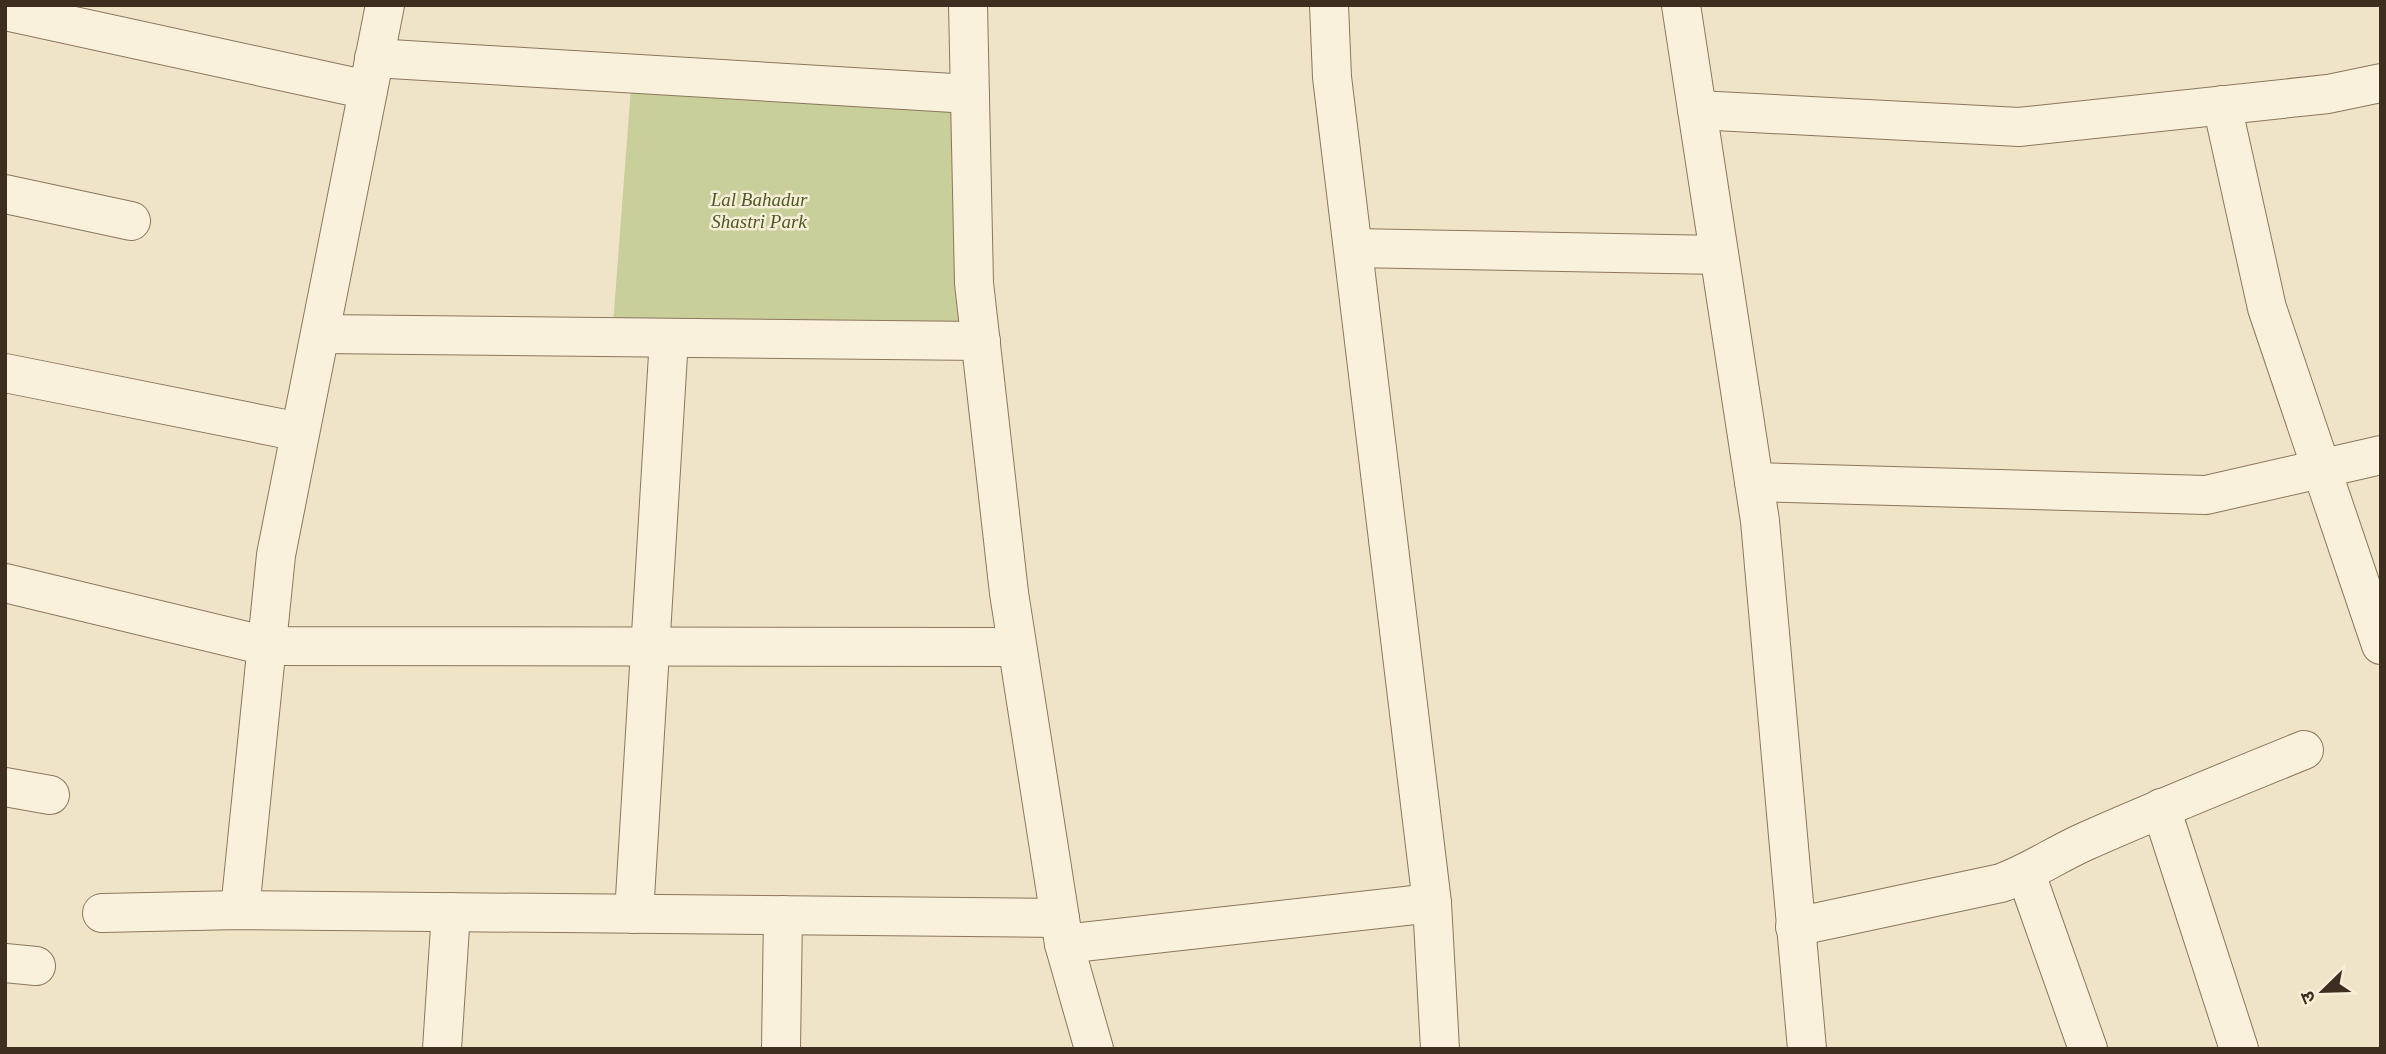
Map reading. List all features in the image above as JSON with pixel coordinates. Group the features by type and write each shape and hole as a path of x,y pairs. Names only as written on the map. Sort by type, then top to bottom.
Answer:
{"street":[{"path":"240,911 276,555 385,5"},
{"path":"968,5 974,283 1009,593 1062,931 1094,1049"},
{"path":"1329,5 1332,77 1432,903 1440,1049"},
{"path":"1681,5 1760,521 1807,1049"},
{"path":"5,11 371,74 970,94"},
{"path":"1697,110 2018,127 2328,94 2381,83"},
{"path":"2222,105 2267,308 2381,645"},
{"path":"5,194 131,221"},
{"path":"1353,248 1719,255"},
{"path":"320,334 981,341"},
{"path":"634,914 669,338"},
{"path":"5,373 300,432"},
{"path":"1754,482 2206,495 2381,455"},
{"path":"5,583 267,646 1017,647"},
{"path":"1795,927 2001,883 2026,874 2062,852 2161,808 2304,750"},
{"path":"5,786 50,795"},
{"path":"2161,808 2239,1049"},
{"path":"2026,874 2088,1049"},
{"path":"102,913 240,911 783,915 1062,931 1432,903"},
{"path":"442,1049 451,912"},
{"path":"781,1049 783,915"}],"green space":[{"name":"Lal Bahadur Shastri Park","path":"632,74 970,94 981,341 612,337"}]}
